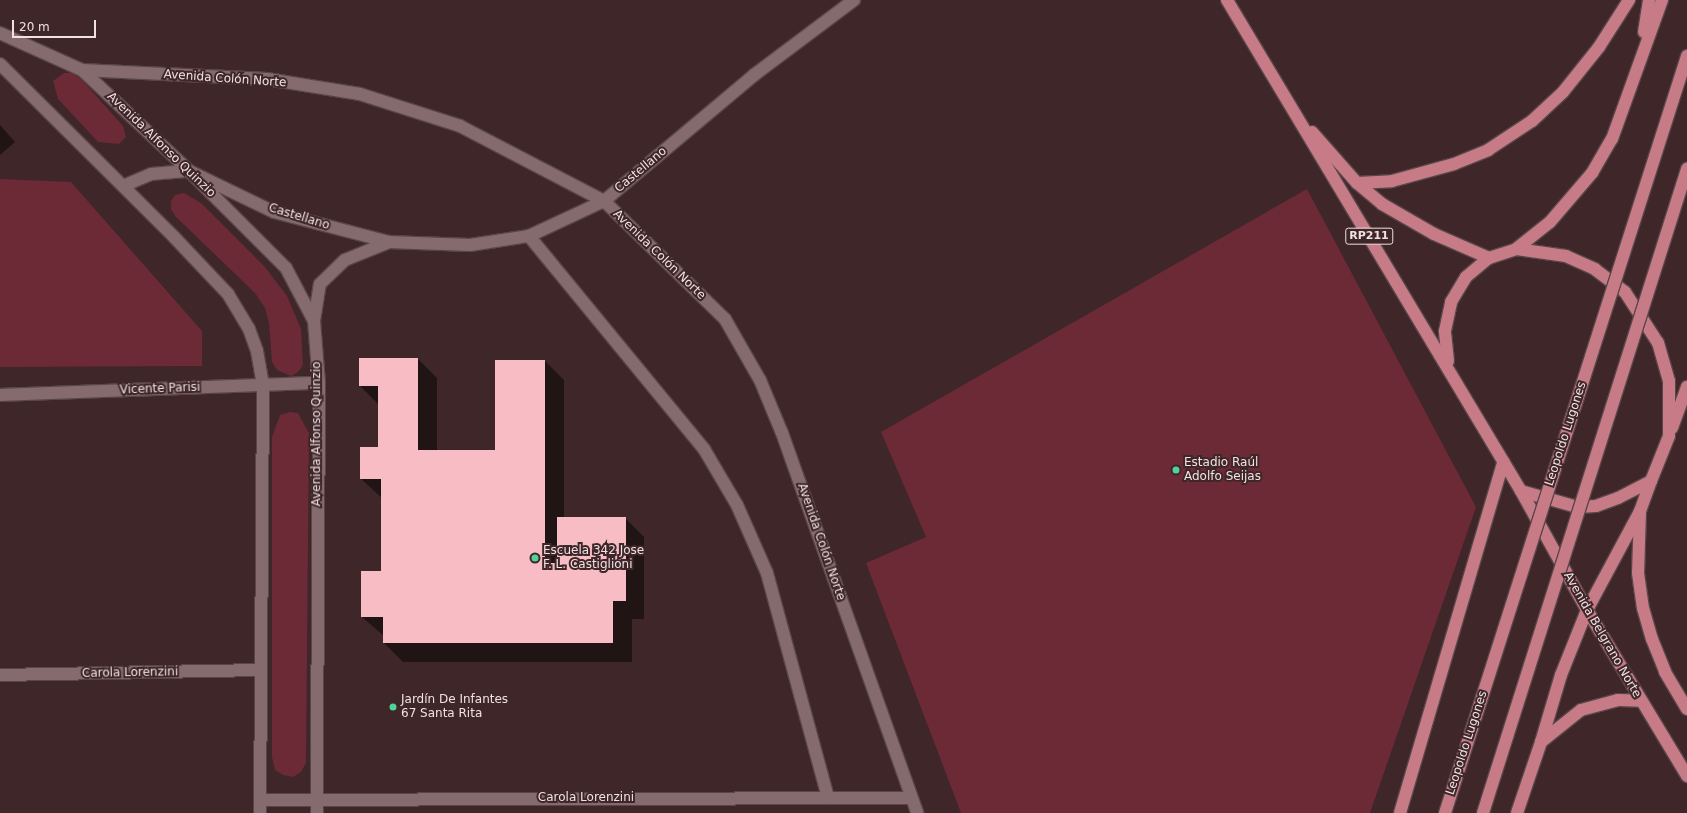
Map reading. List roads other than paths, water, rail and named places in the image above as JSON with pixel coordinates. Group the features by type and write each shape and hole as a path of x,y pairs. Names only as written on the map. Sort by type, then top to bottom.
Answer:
{"main road":[{"name":"RP211","path":"1227,0 1449,366"},
{"path":"1358,183 1415,176 1454,164 1488,150 1532,121 1563,92 1599,47 1629,0"},
{"path":"1641,56 1649,0"},
{"path":"1449,366 1445,331 1451,302 1466,277 1489,258 1516,249 1550,222 1592,173 1612,139 1662,0"},
{"name":"Leopoldo Lugones","path":"1445,813 1687,56"},
{"name":"RP211","path":"1290,106 1358,183 1402,218 1489,258"},
{"path":"1482,813 1687,169"},
{"path":"1516,249 1566,256 1595,269 1625,292 1658,343 1669,381 1669,436"},
{"name":"Avenida Belgrano Norte","path":"1449,366 1587,610 1687,776"},
{"path":"1517,813 1541,742 1561,675 1587,610 1640,511 1687,387"},
{"path":"1400,813 1503,462"},
{"path":"1521,491 1577,507 1596,506 1618,498 1651,480"},
{"path":"1640,511 1638,573 1643,608 1652,639 1666,672 1687,709"},
{"path":"1541,742 1581,710 1618,700 1641,700"}],"street":[{"name":"Castellano","path":"189,171 274,212 389,242 470,245 529,236 604,201 754,75 854,0"},
{"name":"Avenida Alfonso Quinzio","path":"0,33 82,70 189,171 286,268 314,321 320,384 317,813"},
{"path":"0,64 123,186 228,294 249,329 257,351 262,385 259,670 260,813"},
{"name":"Avenida Colón Norte","path":"82,70 267,79 360,94 460,126 604,201 724,319 760,380 785,440 917,813"},
{"path":"123,186 151,174 189,171"},
{"path":"529,236 704,449 736,505 767,573 828,798"},
{"name":"Castellano","path":"314,321 320,284 345,260 389,242"},
{"name":"Vicente Parisi","path":"0,395 320,384"},
{"name":"Carola Lorenzini","path":"0,675 259,670"},
{"name":"Carola Lorenzini","path":"260,800 911,798"}],"place":[{"name":"Estadio Raúl Adolfo Seijas","path":"1176,470"},
{"name":"Escuela 342 Jose F. L. Castiglioni","path":"535,558"},
{"name":"Jardín De Infantes 67 Santa Rita","path":"393,707"}]}
